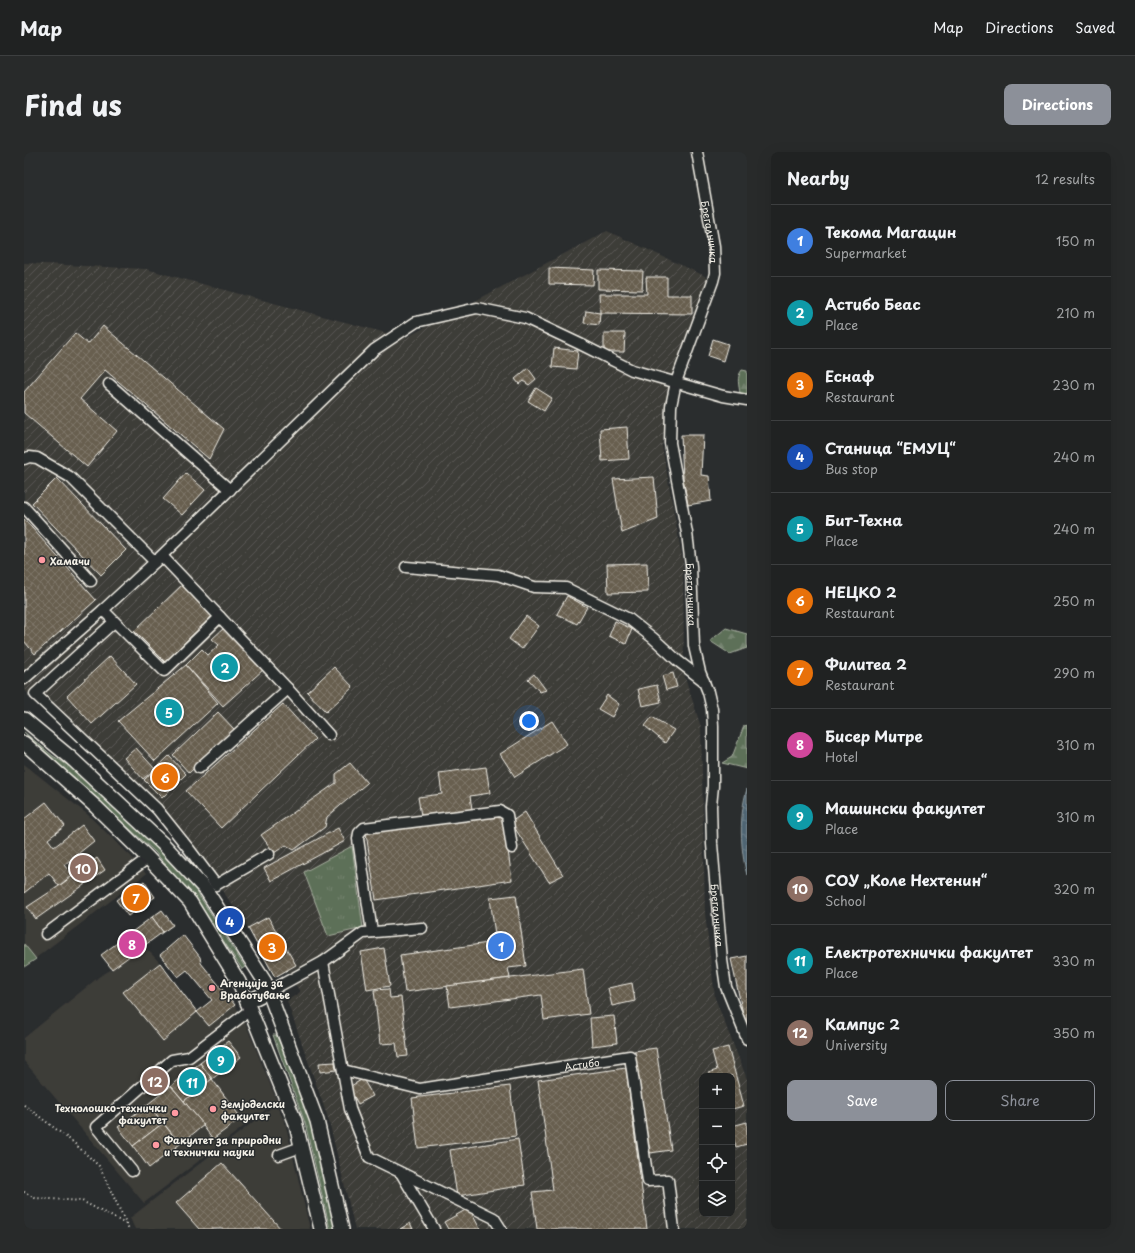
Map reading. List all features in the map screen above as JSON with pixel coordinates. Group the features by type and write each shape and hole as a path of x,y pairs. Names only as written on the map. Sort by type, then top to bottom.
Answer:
{"main road":[{"path":"24,719 71,758 163,844 206,890 265,982 317,1121 342,1229"},
{"path":"24,743 96,807 190,902 239,982 294,1120 321,1229"},
{"path":"248,1006 268,992"}],"street":[{"name":"Брегалничка","path":"697,152 714,246 715,273 676,382 671,406 670,443 687,532 691,566 694,646 700,672 705,682 710,701 713,726 713,786 711,806 712,844 722,960 726,987 747,1039"},
{"path":"24,679 103,610 158,559 374,350 416,322 477,308 525,318 632,370 723,396 747,400"},
{"path":"109,384 230,490"},
{"path":"24,460 29,457 37,458 70,478 220,617 329,735"},
{"path":"24,507 91,580"},
{"path":"406,567 484,573 498,575 534,587 566,588 629,619 705,682"},
{"path":"103,610 164,671 220,617"},
{"path":"114,622 35,694 157,809 189,848 216,885 269,854"},
{"path":"199,768 288,689"},
{"path":"372,932 358,839 359,833 364,828 500,811 507,815 512,848"},
{"path":"46,934 148,858"},
{"path":"268,992 323,962 363,933 422,928"},
{"path":"323,962 350,1109 369,1157 494,1218 501,1229"},
{"path":"132,1171 96,1127 172,1060 189,1057 248,1006"},
{"name":"Астибо","path":"343,1070 420,1089 630,1056 648,1181 668,1180 674,1229"},
{"path":"279,1154 301,1147"},
{"path":"401,1173 434,1229"}],"path":[{"path":"24,1105 73,1142 99,1166 129,1229"},
{"path":"24,1192 35,1198 82,1201 127,1224"}],"shaded area":[{"path":"607,231 705,276 709,282 670,392 662,446 683,562 684,674 701,727 705,913 715,998 747,1079 747,1229 355,1229 329,1121 287,1001 300,992 287,971 275,977 248,928 185,836 127,777 24,690 24,263 146,269 405,338"},
{"path":"24,764 87,814 138,863 146,874 24,967"},
{"path":"144,946 160,963 209,1026 235,1005 245,1022 277,1101 144,1203 24,1061 24,1038 100,976"},
{"path":"276,1104 285,1122 310,1229 135,1229 130,1218"}],"green space":[{"path":"742,370 747,371 747,395 740,394 738,378"},
{"path":"726,628 747,634 747,648 730,654 710,641"},
{"path":"747,725 747,769 722,763 732,757 744,726"},
{"path":"24,732 53,756 77,771 160,848 197,892 245,967 242,969 205,913 155,852 72,776 50,759"},
{"path":"352,846 363,928 328,936 304,872"},
{"path":"24,944 36,959 24,967"},
{"path":"273,1035 276,1035 303,1091 312,1121 336,1229 330,1229 305,1123"}],"water":[{"path":"747,789 747,875 741,832 744,799"}],"building":[{"path":"549,268 594,270 593,285 549,284"},
{"path":"598,270 643,271 642,290 598,289"},
{"path":"646,277 667,277 667,295 692,295 692,314 600,313 599,294 647,294"},
{"path":"586,311 600,313 599,325 584,323"},
{"path":"103,326 224,429 209,459 105,370 80,399 117,431 87,467 24,413 24,392 75,333 88,344"},
{"path":"604,333 625,333 624,352 604,352"},
{"path":"713,339 728,344 723,361 708,356"},
{"path":"554,348 578,351 576,369 552,367"},
{"path":"528,368 536,379 529,385 523,381 519,384 515,379"},
{"path":"536,388 552,398 544,411 528,401"},
{"path":"627,427 629,459 602,461 600,429"},
{"path":"681,435 703,435 701,475 709,476 711,501 688,505 683,478"},
{"path":"186,473 205,490 182,515 163,499"},
{"path":"654,477 658,519 622,533 613,479"},
{"path":"57,478 126,550 101,575 32,503"},
{"name":"Хамачи","path":"24,519 96,600 35,654 24,641"},
{"path":"647,563 648,592 608,593 607,564"},
{"path":"183,584 213,615 165,662 134,631"},
{"path":"567,596 587,607 577,624 557,614"},
{"path":"526,616 539,626 522,649 509,639"},
{"path":"615,621 632,629 626,644 609,636"},
{"path":"225,627 264,669 223,706 186,665 202,649 208,655 219,645 212,639"},
{"path":"110,656 136,684 92,724 67,696"},
{"path":"186,665 218,703 155,761 118,721"},
{"path":"334,667 353,687 326,712 307,692"},
{"path":"673,673 677,687 666,690 662,676"},
{"path":"534,674 546,690 540,692 528,679"},
{"path":"657,685 661,702 642,706 638,689"},
{"path":"607,695 619,704 612,717 598,709"},
{"path":"283,704 315,739 221,828 186,791"},
{"path":"218,712 235,730 189,773 173,755"},
{"path":"652,717 674,730 665,743 645,726"},
{"path":"552,721 567,744 515,777 500,754"},
{"path":"136,748 155,769 143,779 124,758"},
{"path":"169,756 186,774 162,798 144,780"},
{"path":"350,763 367,783 327,817 325,827 294,850 286,845 274,853 261,835 336,783 336,774"},
{"path":"486,767 490,793 470,796 472,809 421,816 418,797 442,794 439,773"},
{"path":"46,802 65,826 48,839 54,847 82,825 94,841 64,865 72,875 59,886 49,873 24,893 24,819"},
{"path":"525,812 563,875 549,882 511,822"},
{"path":"503,814 512,880 376,900 366,833"},
{"path":"338,828 345,841 271,881 264,868"},
{"path":"97,858 105,870 36,919 27,907"},
{"path":"144,881 155,897 128,916 116,900"},
{"path":"516,895 526,966 508,968 510,978 405,992 400,955 496,942 490,898"},
{"path":"162,910 173,925 163,932 152,917"},
{"path":"152,917 163,932 112,969 101,955"},
{"path":"268,917 296,965 275,977 248,928"},
{"name":"Агенција за Вработување","path":"183,935 200,957 201,963 235,1005 209,1026 197,1012 212,1000 187,970 178,977 160,955"},
{"path":"384,948 390,986 367,990 361,952"},
{"path":"747,956 747,1023 745,1023 731,959"},
{"path":"160,963 197,1012 163,1041 123,992"},
{"path":"583,969 589,1014 544,1020 541,995 450,1007 447,986"},
{"path":"632,983 635,1001 612,1006 608,988"},
{"path":"389,989 390,998 401,997 408,1056 398,1057 396,1043 380,1044 374,990"},
{"path":"614,1016 617,1043 592,1046 590,1018"},
{"path":"228,1041 241,1057 212,1079 200,1063"},
{"path":"728,1047 744,1106 735,1108 735,1073 708,1073 717,1070 712,1051"},
{"path":"656,1048 671,1150 650,1153 634,1051"},
{"path":"335,1062 336,1070 320,1072 319,1063"},
{"path":"200,1063 212,1079 184,1101 171,1086"},
{"path":"626,1068 647,1229 537,1229 532,1192 553,1190 538,1080"},
{"name":"Земјоделски факултет","path":"212,1079 241,1118 213,1139 184,1101"},
{"path":"363,1079 373,1096 358,1104 349,1087"},
{"name":"Технолошко-технички факултет","path":"171,1086 204,1125 180,1144 148,1104"},
{"path":"510,1086 516,1136 418,1148 412,1098"},
{"path":"148,1104 163,1123 133,1146 118,1127"},
{"path":"747,1122 747,1144 736,1147 735,1125"},
{"name":"Факултет за природни и технички науки","path":"163,1123 180,1144 149,1168 133,1146"},
{"path":"518,1139 525,1185 457,1196 450,1150"},
{"path":"222,1163 281,1229 199,1229 176,1203"},
{"path":"469,1208 480,1229 448,1229 444,1222"},
{"path":"410,1223 413,1229 400,1229"}],"place":[{"name":"Хамачи","path":"42,560"},
{"name":"Астибо Беас","path":"225,667"},
{"name":"Бит-Техна","path":"169,712"},
{"name":"НЕЦКО 2","path":"165,777"},
{"name":"СОУ „Коле Нехтенин“","path":"83,868"},
{"name":"Филитеа 2","path":"136,898"},
{"name":"Станица “ЕМУЦ“","path":"230,921"},
{"name":"Бисер Митре","path":"132,944"},
{"name":"Текома Магацин","path":"501,946"},
{"name":"Еснаф","path":"272,947"},
{"name":"Агенција за Вработување","path":"212,988"},
{"name":"Машински факултет","path":"221,1060"},
{"name":"Кампус 2","path":"155,1081"},
{"name":"Електротехнички факултет","path":"192,1082"},
{"name":"Земјоделски факултет","path":"213,1109"},
{"name":"Технолошко-технички факултет","path":"175,1113"},
{"name":"Факултет за природни и технички науки","path":"156,1145"}]}
